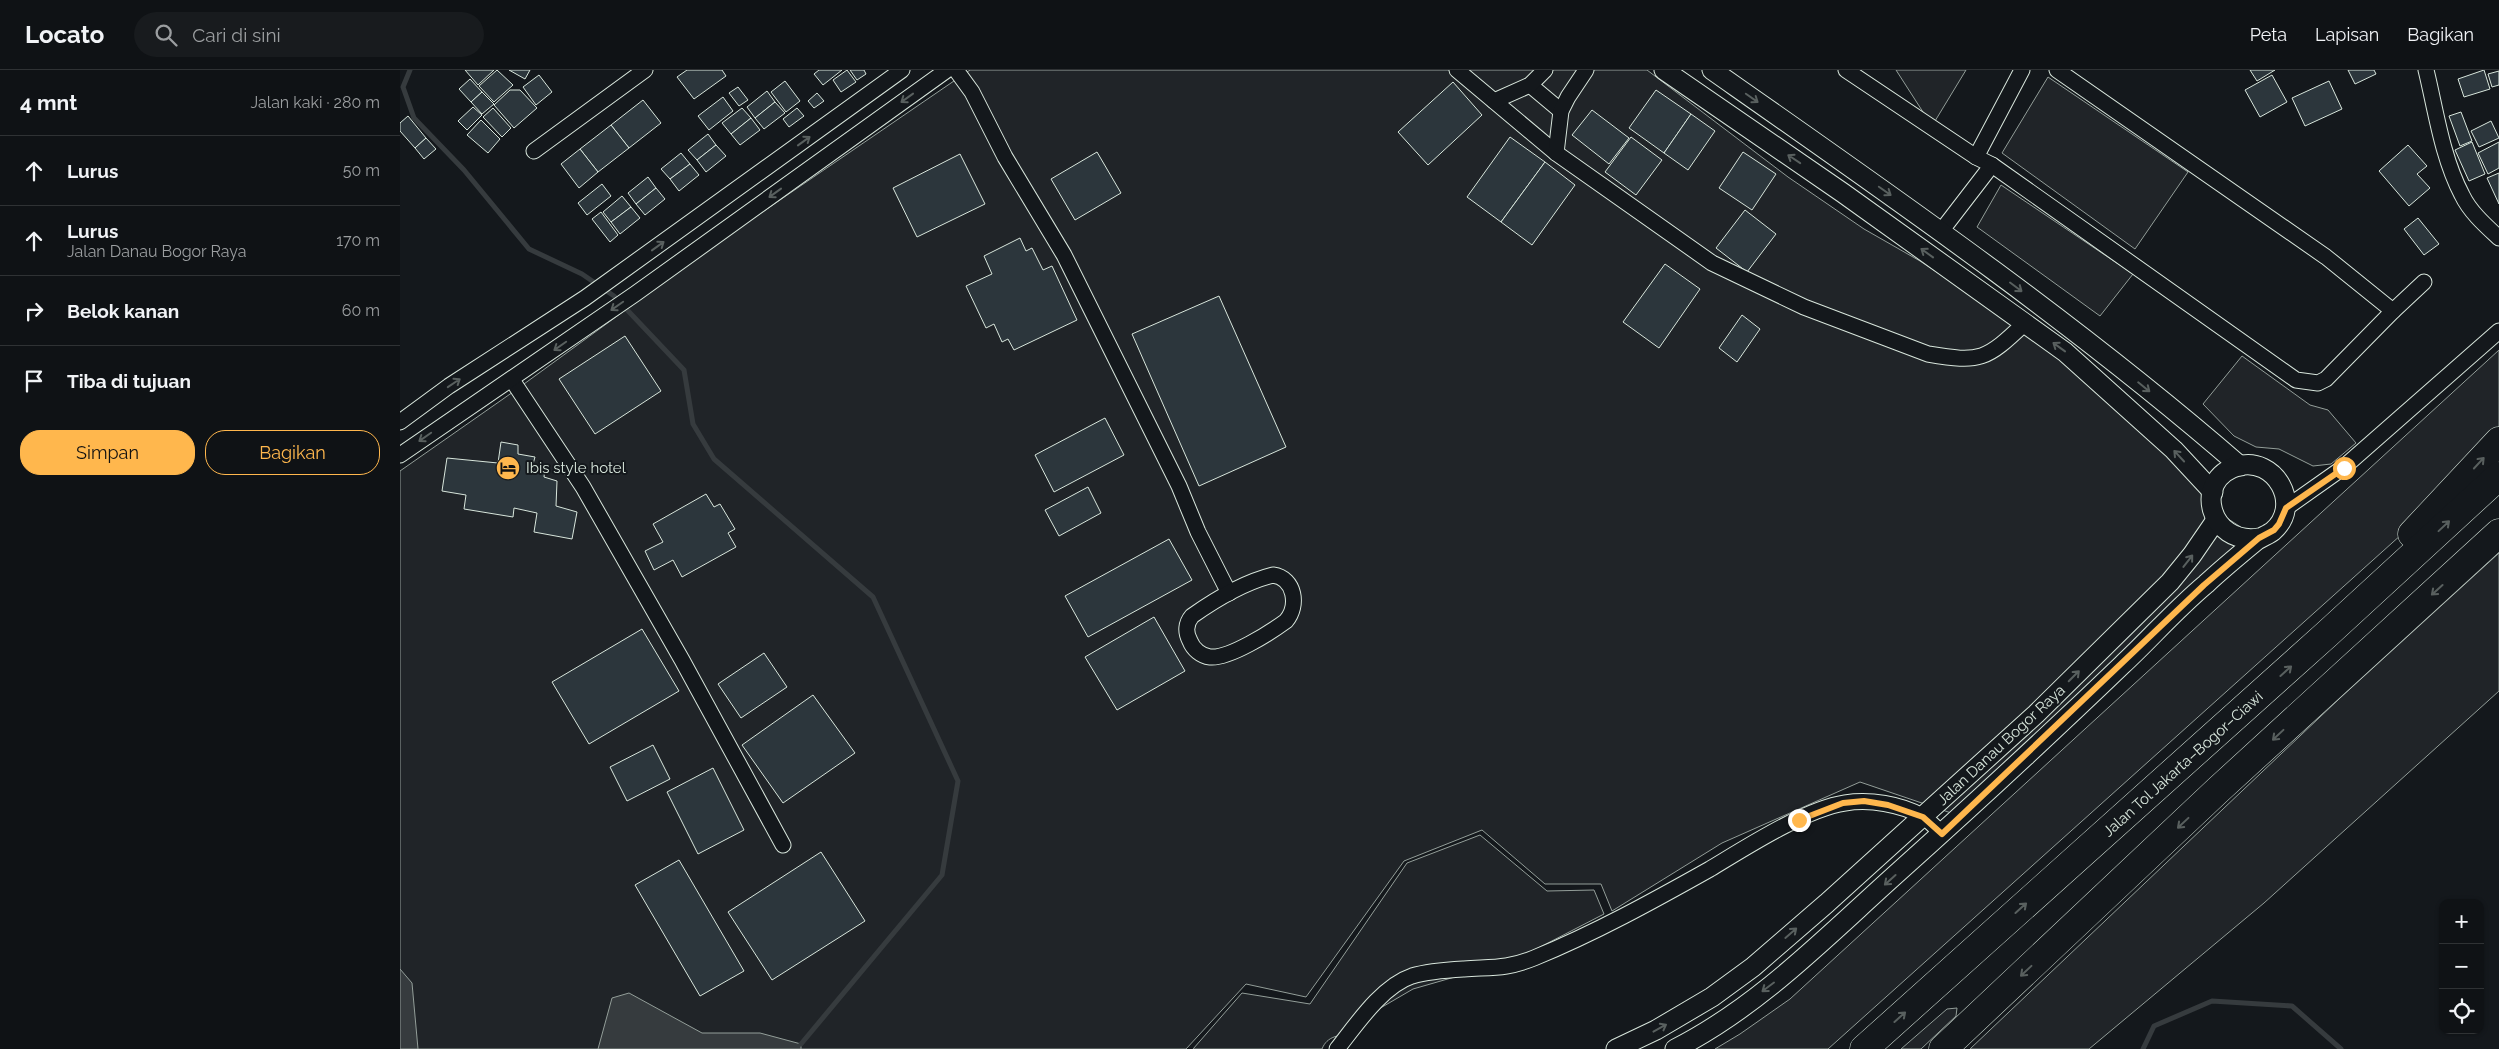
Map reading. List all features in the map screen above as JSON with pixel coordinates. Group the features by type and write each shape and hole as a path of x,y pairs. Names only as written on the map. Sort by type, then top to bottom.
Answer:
{"highway":[{"path":"2318,642 2372,576 2499,441"},
{"name":"Jalan Tol Jakarta–Bogor–Ciawi","path":"1864,1049 2318,642 2499,476"},
{"path":"1943,1049 2319,697 2499,533"}],"street":[{"path":"534,151 646,70"},
{"path":"400,422 449,386 585,298 902,70"},
{"path":"400,455 635,294 947,70"},
{"path":"956,70 972,92 1005,157 1064,255 1179,486 1198,532 1229,593"},
{"path":"1457,70 1556,153 1712,263 1804,307 1928,354 1956,359 1986,356 2025,323"},
{"path":"1494,101 1530,85 1545,70"},
{"path":"1556,153 1561,111 1586,70"},
{"path":"1664,70 1843,193 2025,323 2079,365 2174,450 2213,492"},
{"path":"1712,70 1942,230 2112,361 2240,466"},
{"path":"1846,70 1976,157 1992,165 2296,380 2318,383 2326,379 2424,282"},
{"path":"1976,157 2022,70"},
{"path":"2057,70 2326,257 2393,311"},
{"path":"2426,70 2445,150 2462,196 2482,223 2499,238"},
{"path":"1530,85 1561,111"},
{"path":"1942,230 1992,165"},
{"path":"2286,508 2344,468 2499,331"},
{"path":"512,380 583,487 682,660 783,845"},
{"path":"426,404 442,426"},
{"path":"2240,466 2258,466 2274,475 2284,490 2286,508 2279,524 2274,530 2259,538 2242,539 2234,537 2227,532 2216,520 2211,501 2213,492 2223,475 2240,466"},
{"name":"Jalan Danau Bogor Raya","path":"1616,1049 1656,1030 1712,997 1753,967 2036,714 2170,582 2192,555 2216,520"},
{"name":"Jalan Danau Bogor Raya","path":"1675,1049 1727,1017 1779,978 1942,834 2204,585 2259,538"},
{"path":"1277,575 1292,591 1294,600 1293,612 1274,629 1226,654 1219,657 1206,656 1199,653 1188,639 1188,620 1200,610 1229,593 1260,578 1277,575"},
{"path":"1337,1049 1367,1011 1381,997 1410,977 1443,970 1504,968 1535,957 1667,893 1772,834 1825,809 1843,803 1864,801 1888,805 1923,817 1942,834"}],"shaded area":[{"path":"970,70 1647,70 1788,177 1864,229 1920,261 2116,391 2211,494 2211,508 2258,538 1960,816 1860,782 1722,843 1612,911 1601,884 1545,884 1482,830 1404,861 1306,997 1246,984 1186,1049 400,1049 400,471 513,392 720,241"},
{"path":"1896,70 1966,70 1932,126"},
{"path":"2048,77 2188,172 2135,249 2002,153"},
{"path":"2001,185 2133,274 2100,316 1977,227"},
{"path":"2499,350 2499,447 1828,1049 1715,1049 1790,999"},
{"path":"2242,356 2310,405 2328,410 2356,443 2331,464 2313,466 2279,449 2256,447 2234,436 2203,404"},
{"path":"2499,553 2499,691 2264,903 2089,1049 1970,1049 2339,699"},
{"path":"1480,835 1547,891 1594,890 1604,914 1517,959 1413,989 1377,1010 1352,1034 1330,1039 1322,1049 1193,1049 1242,993 1310,1004 1407,863"},
{"path":"400,969 412,983 418,1049 400,1049"},
{"path":"629,993 702,1033 760,1033 801,1044 801,1049 598,1049 612,998"},
{"path":"1957,1008 1956,1016 1921,1049 1901,1049 1947,1009"}],"building":[{"path":"465,70 494,70 478,85"},
{"path":"497,70 513,85 494,102 479,86"},
{"path":"509,70 530,70 525,79"},
{"path":"687,70 722,70 726,76 694,99 677,77"},
{"path":"819,70 842,70 823,85 814,74"},
{"path":"847,70 856,82 841,92 833,80"},
{"path":"850,70 864,70 866,74 857,80"},
{"path":"2250,70 2275,70 2257,81"},
{"path":"2348,70 2374,70 2376,74 2355,84"},
{"path":"2484,70 2490,89 2464,97 2458,79"},
{"path":"2499,71 2499,85 2492,87 2488,74"},
{"path":"539,75 552,92 536,105 523,87"},
{"path":"2272,75 2287,102 2260,117 2245,90"},
{"path":"470,79 482,92 471,102 459,89"},
{"path":"785,81 800,101 786,112 771,92"},
{"path":"2329,81 2342,109 2305,126 2292,98"},
{"path":"1453,82 1482,115 1428,165 1398,132"},
{"path":"738,87 748,100 739,106 729,93"},
{"path":"510,90 520,90 537,108 514,128 494,105"},
{"path":"1656,90 1691,114 1664,153 1629,128"},
{"path":"767,91 775,102 755,118 747,107"},
{"path":"482,92 494,104 482,114 471,102"},
{"path":"817,93 824,101 814,108 808,101"},
{"path":"723,97 733,111 709,130 698,116"},
{"path":"643,100 661,123 629,148 611,125"},
{"path":"775,102 785,113 764,129 755,118"},
{"path":"473,107 482,115 467,130 458,121"},
{"path":"493,108 511,128 502,137 483,117"},
{"path":"742,108 751,118 731,134 722,123"},
{"path":"797,108 804,116 789,127 783,119"},
{"path":"1592,110 1629,138 1609,164 1572,135"},
{"path":"2461,112 2472,141 2460,146 2449,116"},
{"path":"1691,114 1715,131 1688,170 1664,153"},
{"path":"408,116 426,138 415,148 400,131 400,123"},
{"path":"751,118 760,130 740,145 731,134"},
{"path":"481,120 500,139 488,153 467,135"},
{"path":"2491,121 2499,138 2479,147 2471,131"},
{"path":"611,125 629,148 598,172 580,149"},
{"path":"708,134 716,145 697,160 688,150"},
{"path":"1510,137 1545,162 1501,222 1467,197"},
{"path":"1631,137 1662,160 1636,195 1605,172"},
{"path":"426,138 436,149 424,159 415,148"},
{"path":"2472,142 2485,174 2469,181 2455,150"},
{"path":"2499,142 2499,168 2488,174 2478,153"},
{"path":"716,145 726,156 706,172 697,160"},
{"path":"2408,145 2427,166 2417,174 2430,188 2409,206 2379,171"},
{"path":"580,149 598,172 579,188 561,164"},
{"path":"1097,152 1121,193 1075,220 1051,179"},
{"path":"1743,152 1776,174 1752,210 1719,188"},
{"path":"681,153 690,164 670,179 661,169"},
{"path":"960,154 985,204 917,237 893,188"},
{"path":"1545,162 1575,185 1532,245 1501,222"},
{"path":"690,164 699,175 679,191 670,179"},
{"path":"2499,173 2499,204 2487,178"},
{"path":"648,177 656,188 636,204 628,193"},
{"path":"602,184 611,196 587,215 578,203"},
{"path":"656,188 665,199 645,215 636,204"},
{"path":"622,196 631,207 611,222 603,212"},
{"path":"631,207 640,218 620,234 611,222"},
{"path":"1745,210 1776,234 1747,272 1716,248"},
{"path":"601,212 618,235 610,242 592,219"},
{"path":"2418,218 2439,244 2424,255 2404,229"},
{"path":"1020,238 1026,251 1032,248 1043,270 1052,266 1077,320 1014,350 1008,339 1002,342 994,324 986,328 966,286 992,274 984,256"},
{"path":"1665,264 1700,289 1659,348 1623,322"},
{"path":"1219,296 1286,447 1199,486 1132,334"},
{"path":"1742,315 1760,329 1737,362 1719,348"},
{"path":"625,336 661,391 595,434 559,379"},
{"path":"1105,418 1124,455 1054,492 1035,455"},
{"path":"501,442 518,445 518,454 535,457 533,464 545,467 544,477 557,481 556,506 577,512 572,539 534,532 537,513 514,508 513,517 464,509 466,495 442,491 447,458 498,463"},
{"path":"1088,487 1101,513 1059,536 1045,510"},
{"path":"706,494 714,507 720,504 735,529 728,533 736,547 682,577 673,560 654,570 645,551 663,542 653,524"},
{"path":"1169,539 1192,580 1088,637 1065,596"},
{"path":"1154,617 1185,671 1117,710 1085,657"},
{"path":"642,629 679,691 589,744 552,682"},
{"path":"764,653 787,687 741,718 718,684"},
{"path":"813,695 855,753 783,803 742,745"},
{"path":"653,745 670,779 627,801 610,767"},
{"path":"713,768 744,830 698,854 667,792"},
{"path":"821,852 865,921 772,980 728,912"},
{"path":"679,860 744,971 700,996 635,885"}],"waterway":[{"path":"410,70 403,87 414,118 464,170 529,249 582,274 614,296 684,370 693,424 714,459 873,597 958,781 942,875 801,1044"},
{"path":"2143,1049 2154,1026 2212,1001 2292,1006 2341,1049"}],"place":[{"name":"Ibis style hotel","path":"508,468"}],"route":[{"path":"1799,820 1843,803 1864,801 1888,805 1923,817 1942,834 2123,665 2204,585 2259,538 2274,530 2283,517 2286,508 2344,468"}]}
